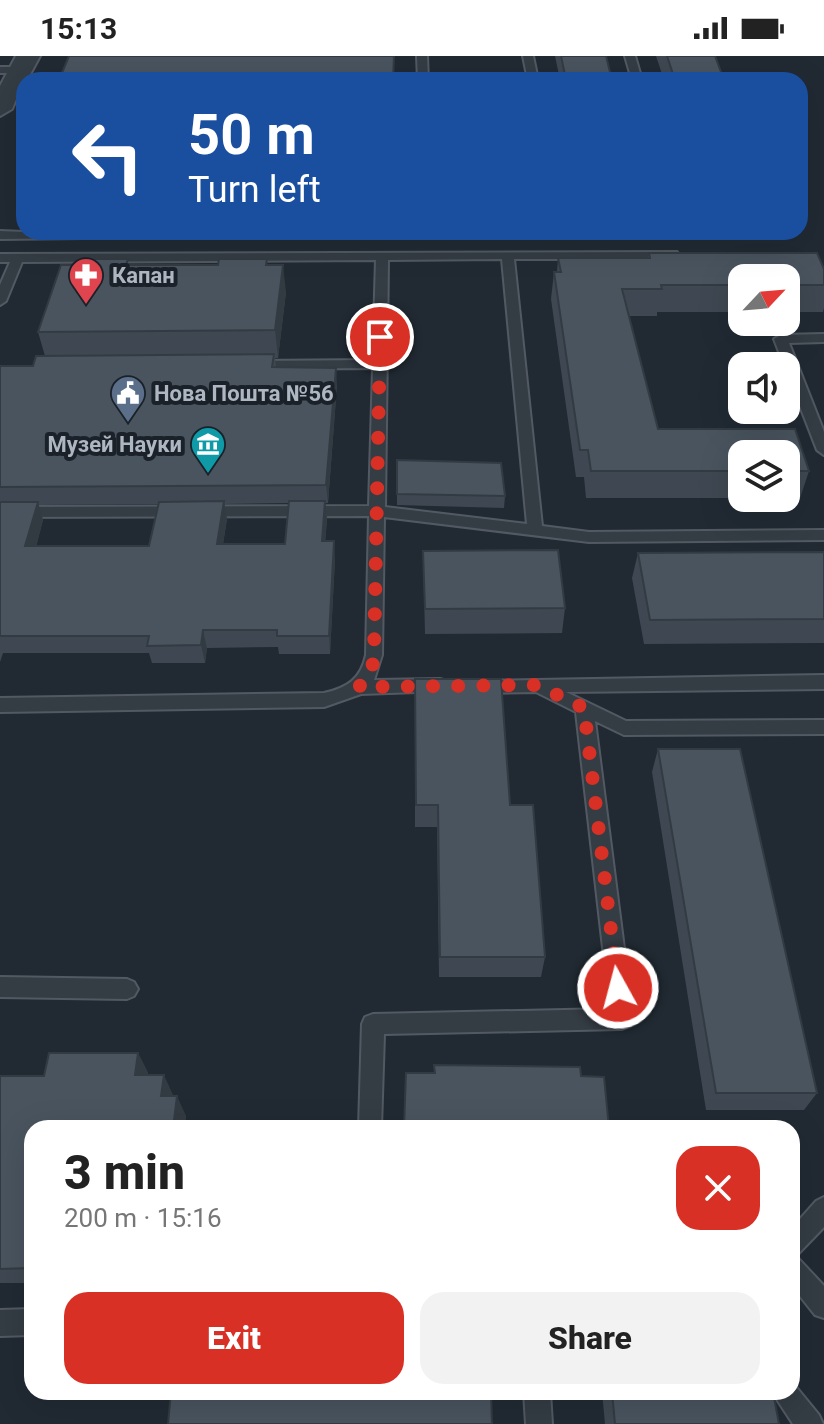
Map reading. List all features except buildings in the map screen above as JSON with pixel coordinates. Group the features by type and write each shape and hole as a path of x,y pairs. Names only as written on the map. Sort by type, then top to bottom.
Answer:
{"street":[{"path":"0,109 16,65"}],"lane":[{"path":"0,258 682,255"},
{"path":"359,687 372,669 374,655 382,256"},
{"path":"508,256 535,531"},
{"path":"0,301 17,258"},
{"path":"824,338 781,339 824,450"},
{"path":"238,365 380,364"},
{"path":"0,512 377,511 589,537 824,535"},
{"path":"0,705 324,700 359,687 824,682"},
{"path":"537,685 624,728 824,727"},
{"path":"370,1120 373,1024 622,1019 584,708"},
{"path":"0,987 127,989"},
{"path":"800,1237 824,1209"},
{"path":"800,1277 824,1306"},
{"path":"0,1323 24,1322"},
{"path":"538,1400 539,1424"},
{"path":"791,1400 810,1424"}],"place":[{"name":"Капан","path":"86,306"},
{"name":"Нова Пошта №56","path":"128,424"},
{"name":"Музей Науки","path":"208,475"}],"route":[{"path":"380,337 374,655 372,669 359,687 537,685 584,708 618,988"}]}
